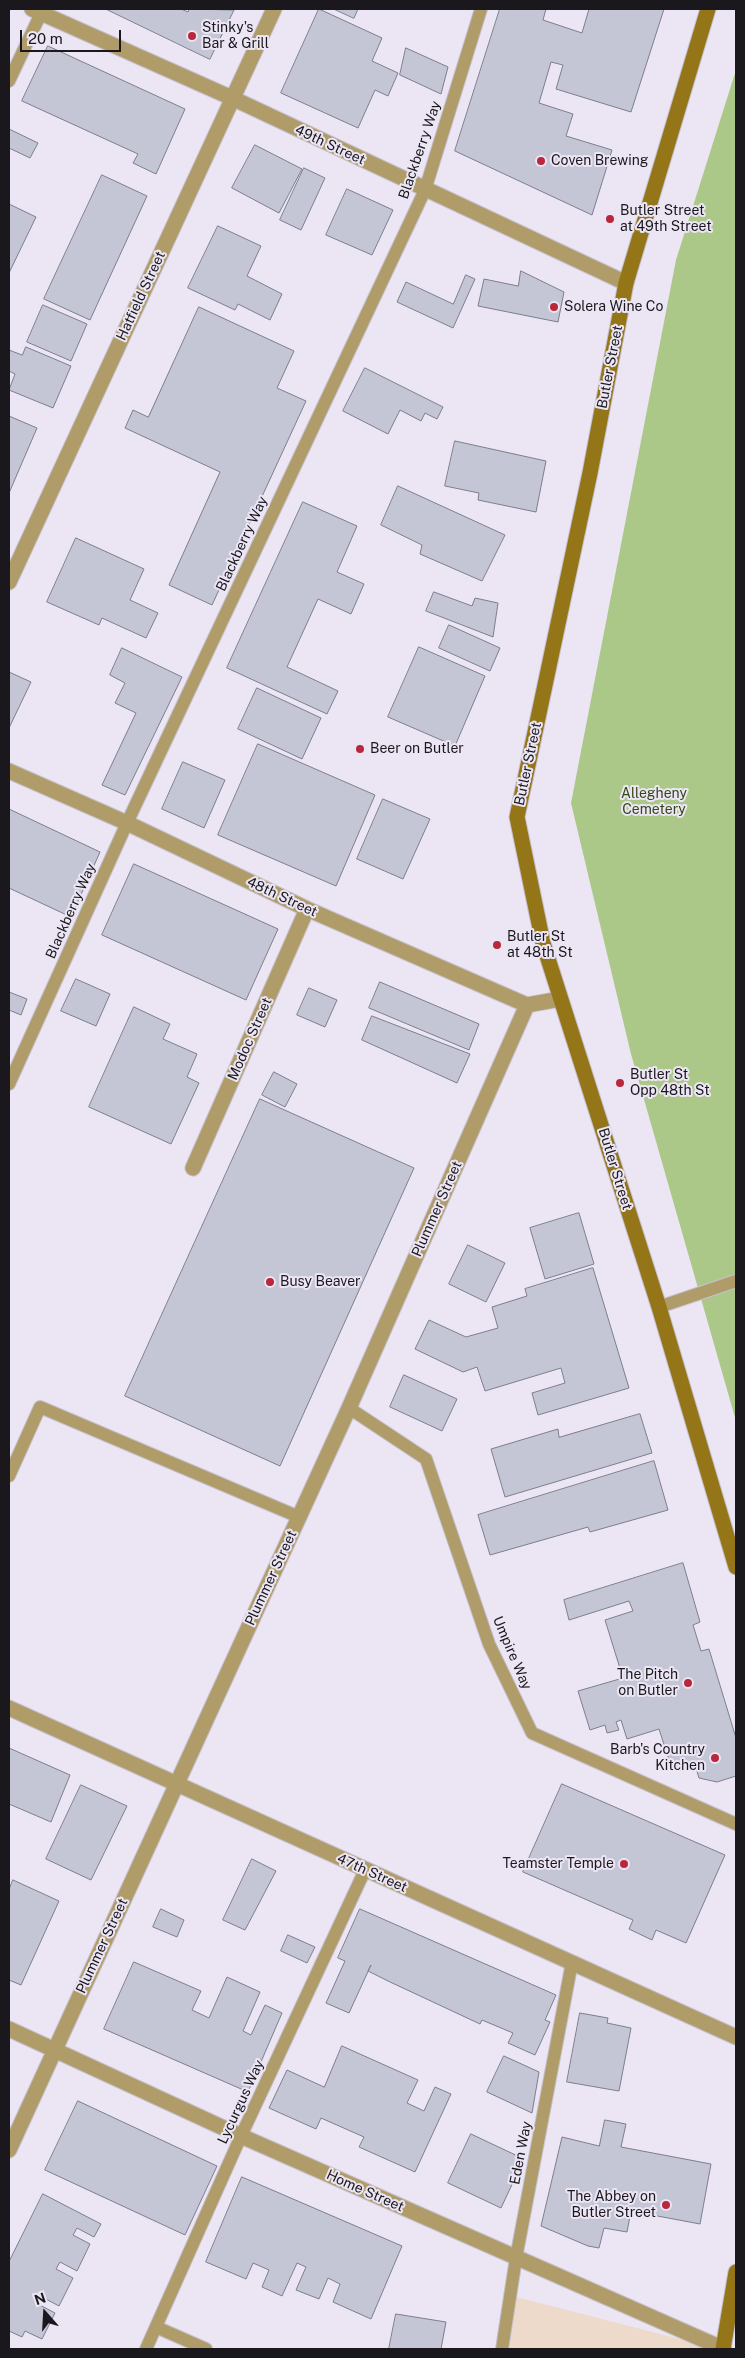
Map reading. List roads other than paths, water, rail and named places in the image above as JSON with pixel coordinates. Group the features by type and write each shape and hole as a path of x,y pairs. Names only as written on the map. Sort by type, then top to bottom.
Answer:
{"main road":[{"name":"Butler Street","path":"708,9 626,283 590,473 517,818 543,943 659,1307 736,1567"},
{"path":"724,2349 736,2272"}],"street":[{"name":"Hatfield Street","path":"9,582 274,9"},
{"name":"49th Street","path":"38,10 232,98 626,283"},
{"name":"48th Street","path":"9,771 127,823 307,909 527,1005"},
{"name":"Modoc Street","path":"193,1168 307,909"},
{"path":"527,1005 560,999"},
{"name":"Plummer Street","path":"9,2150 349,1408 527,1005"},
{"name":"47th Street","path":"9,1708 736,2037"},
{"name":"Home Street","path":"9,2029 241,2136 724,2349"}],"lane":[{"name":"Blackberry Way","path":"9,1084 127,823 425,190 481,9"},
{"path":"9,81 38,10"},
{"path":"659,1307 736,1281"},
{"path":"9,1476 40,1407 299,1517"},
{"name":"Umpire Way","path":"349,1408 426,1459 490,1644 532,1733 736,1824"},
{"name":"Lycurgus Way","path":"146,2349 241,2136 365,1870"},
{"name":"Eden Way","path":"502,2349 516,2258 572,1962"},
{"path":"156,2327 206,2349"}],"place":[{"name":"Stinky's Bar & Grill","path":"192,36"},
{"name":"Coven Brewing","path":"541,161"},
{"name":"Butler Street at 49th Street","path":"610,219"},
{"name":"Solera Wine Co","path":"554,307"},
{"name":"Beer on Butler","path":"360,749"},
{"name":"Butler St at 48th St","path":"497,945"},
{"name":"Butler St Opp 48th St","path":"620,1083"},
{"name":"Busy Beaver","path":"270,1282"},
{"name":"The Pitch on Butler","path":"688,1683"},
{"name":"Barb's Country Kitchen","path":"715,1758"},
{"name":"Teamster Temple","path":"624,1864"},
{"name":"The Abbey on Butler Street","path":"666,2205"}],"park label":[{"name":"Allegheny Cemetery","path":"654,802"}]}
